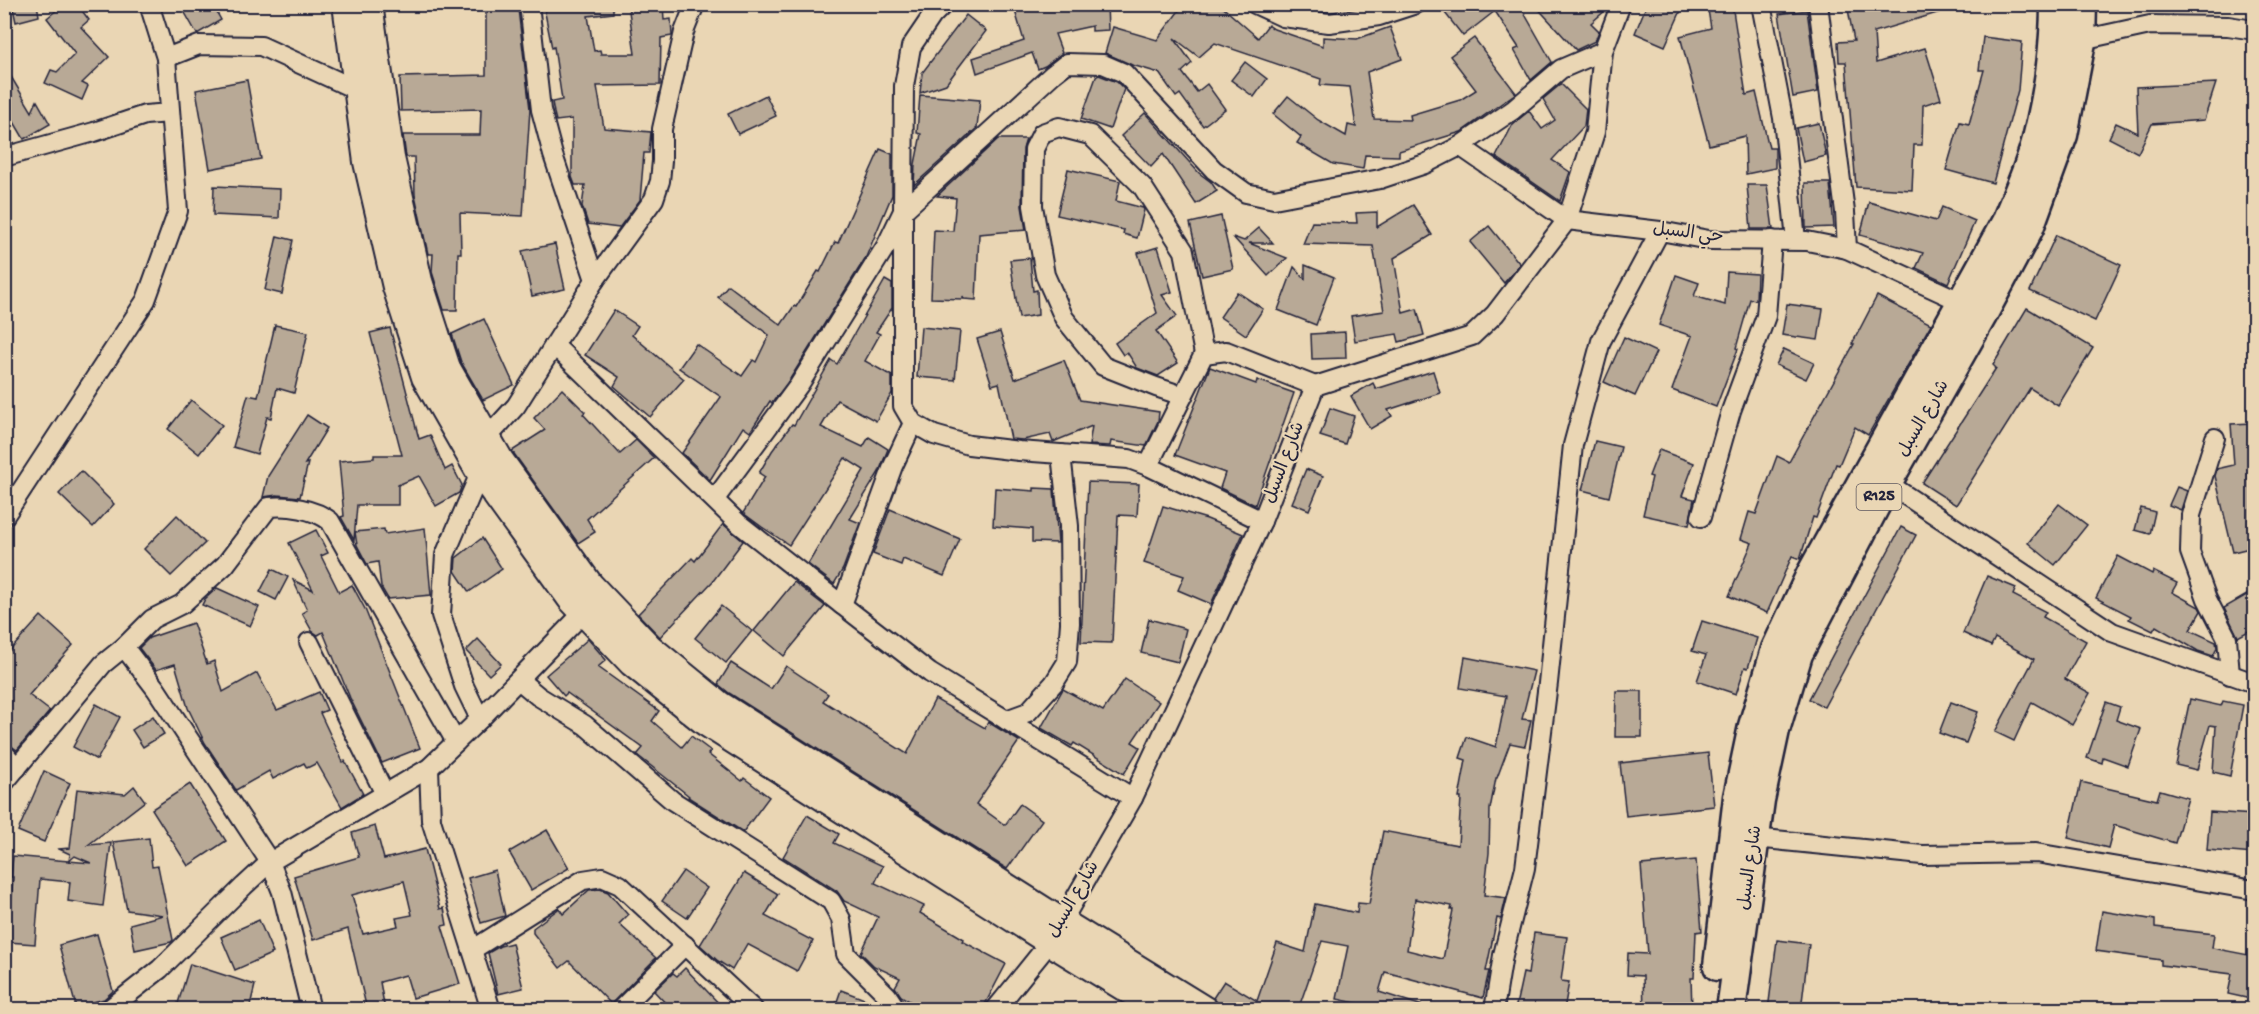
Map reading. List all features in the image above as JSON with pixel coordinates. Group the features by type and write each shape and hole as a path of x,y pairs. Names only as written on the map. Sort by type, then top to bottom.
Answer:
{"main road":[{"path":"346,4 368,162 396,287 425,377 480,473 571,599 632,663 705,722 1056,932 1205,1010"},
{"path":"369,4 391,158 419,281 447,368 486,439 590,585 649,647 720,705 1056,932 1161,1010"},
{"name":"شارع السبل","path":"1731,1010 1760,800 1775,730 1798,654 1887,483 2029,228 2063,135 2068,43 2055,4"},
{"name":"شارع السبل","path":"1713,1010 1738,796 1753,726 1776,649 1810,574 2006,222 2026,173 2082,4"}],"street":[{"path":"4,517 146,300 178,211 166,58 149,4"},
{"path":"529,4 542,110 553,155 595,280"},
{"path":"486,439 516,406 595,280 654,199 660,181 662,129 684,32 695,4"},
{"path":"944,4 932,16 911,47 904,86 903,406 913,423 934,435 969,445 1129,459 1262,521"},
{"path":"1255,4 1283,17 1329,23 1379,16 1416,4"},
{"path":"1204,354 1226,351 1315,386 1472,336 1495,314 1567,220 1595,132 1603,51 1621,4"},
{"path":"1761,4 1783,118 1796,240"},
{"path":"1818,4 1845,212 1847,249"},
{"path":"2068,43 2150,25 2254,30"},
{"path":"166,58 199,45 261,46 357,90"},
{"path":"715,499 799,385 886,246 903,211 1067,63 1103,64 1124,73 1214,170 1246,193 1274,199 1380,179 1425,164 1460,146 1513,110 1561,69 1603,51"},
{"path":"4,157 146,115 170,113"},
{"path":"1148,466 1183,396 1204,354 1184,251 1142,186 1090,135 1059,127 1042,133 1034,149 1033,206 1045,274 1064,318 1103,366 1183,396"},
{"name":"حي السبل","path":"1460,146 1567,220 1660,231 1709,240 1796,240 1847,249 1962,302"},
{"path":"1494,1010 1503,955 1525,868 1548,683 1573,445 1601,341 1660,231"},
{"path":"1701,517 1731,411 1766,316 1772,240"},
{"path":"554,345 738,523 930,673 1133,798"},
{"name":"شارع السبل","path":"995,1010 1056,932 1133,798 1262,521 1315,386"},
{"path":"842,604 893,466 913,423"},
{"path":"2215,438 2191,515 2190,552 2207,599 2227,638 2230,675"},
{"path":"1006,720 1028,712 1054,683 1067,662 1070,624 1069,526 1061,454"},
{"path":"480,473 445,555 441,615 464,686 480,719"},
{"path":"1887,483 2112,632 2254,683"},
{"path":"4,783 103,664 152,619 182,604 225,565 269,507 280,506 319,513 330,521 456,742"},
{"path":"108,1010 160,969 270,862 429,768 519,680 584,612"},
{"path":"309,642 385,794"},
{"path":"123,647 156,689 270,862 282,892 311,1010"},
{"path":"519,680 538,696 585,725 673,801 831,901 841,919 846,954 887,995 897,1010"},
{"path":"4,753 17,768"},
{"path":"429,768 431,820 491,1010"},
{"path":"1755,838 1922,855 2036,853 2254,890"},
{"path":"472,950 583,880 602,877 620,885 754,1010"},
{"path":"620,1010 685,945"}],"building":[{"path":"12,4 37,4 39,16 16,22"},
{"path":"64,4 77,4 89,20 81,27 109,57 82,83 88,86 82,100 45,83 51,70 57,72 75,54 47,18"},
{"path":"180,4 212,4 221,20 197,34"},
{"path":"564,4 613,4 613,13 588,16 594,51 600,50 601,54 635,54 628,4 663,4 664,20 671,19 672,36 661,38 660,85 597,86 604,128 651,132 649,153 644,153 640,200 619,228 588,224 582,206 585,185 575,185 572,177 572,119 556,121 554,113 552,102 562,100 554,47 552,48 544,8"},
{"path":"1013,4 1107,4 1108,30 1092,31 1092,26 1055,34 1062,53 1038,69 1032,53 977,73 973,58 1024,41"},
{"path":"1184,4 1219,4 1258,38 1268,25 1323,46 1323,37 1357,39 1390,27 1402,59 1367,72 1374,119 1411,120 1410,115 1460,100 1476,90 1450,56 1474,38 1516,93 1461,132 1399,151 1399,156 1365,155 1363,169 1333,164 1297,143 1301,137 1273,114 1288,96 1318,120 1346,136 1348,125 1356,127 1350,87 1320,85 1321,79 1215,43 1199,57 1174,38 1192,63 1182,72 1197,92 1207,84 1225,109 1203,126 1180,94 1176,97 1159,73 1132,65 1105,53 1113,27 1157,40"},
{"path":"1438,4 1519,4 1552,62 1531,80 1514,50 1519,48 1495,11 1463,36"},
{"path":"1534,4 1609,4 1607,9 1591,23 1599,31 1595,41 1576,50"},
{"path":"1647,4 1684,4 1665,46 1635,33"},
{"path":"1707,4 1732,4 1746,95 1756,92 1769,148 1775,148 1775,168 1746,174 1745,136 1709,145 1680,36 1711,28"},
{"path":"1847,4 1954,4 1954,8 1874,32 1876,63 1925,48 1941,99 1923,105 1922,145 1914,145 1912,190 1856,187 1846,62 1839,62 1838,42 1854,41"},
{"path":"518,9 530,109 523,216 460,213 461,253 458,253 457,310 444,310 432,272 433,254 428,254 415,195 414,157 406,157 403,135 480,135 481,109 401,111 400,77 486,75 486,10"},
{"path":"1807,10 1818,92 1793,97 1779,14"},
{"path":"966,15 986,31 946,84 920,93 922,73"},
{"path":"1983,37 2022,42 2018,90 1993,183 1946,170 1960,122 1969,124 1984,70 1979,70"},
{"path":"1245,62 1267,79 1254,97 1231,80"},
{"path":"4,65 32,112 37,101 50,124 24,139 4,105"},
{"path":"1099,75 1117,82 1124,89 1110,129 1081,119 1096,77"},
{"path":"247,80 261,159 210,169 196,90"},
{"path":"2216,83 2204,120 2152,124 2138,153 2109,138 2116,123 2138,133 2136,87"},
{"path":"1561,84 1586,109 1584,126 1552,160 1570,172 1560,201 1496,157 1513,124 1529,111 1542,129 1555,120 1543,99"},
{"path":"766,95 776,116 738,134 728,114"},
{"path":"920,95 980,100 977,128 914,185 915,164 921,134 917,133"},
{"path":"1145,113 1217,191 1196,204 1163,154 1151,167 1121,136"},
{"path":"1819,123 1826,156 1803,162 1796,128"},
{"path":"998,139 1026,139 1023,149 1022,206 1026,230 979,234 976,300 964,299 963,296 963,299 931,298 934,230 953,231 956,198 937,196"},
{"path":"880,149 892,154 892,195 866,257 790,379 772,403 770,401 750,432 743,427 710,480 682,453 721,397 679,368 696,344 742,376 753,360 756,362 769,335 718,297 728,285 781,325 794,306 796,307 818,271 820,272 835,242 838,243"},
{"path":"1068,169 1120,181 1116,201 1144,210 1137,238 1123,234 1124,230 1057,215"},
{"path":"1805,183 1830,183 1834,227 1806,228"},
{"path":"1747,185 1767,185 1773,229 1751,229"},
{"path":"214,186 280,189 279,218 213,215"},
{"path":"1869,202 1936,221 1942,207 1975,221 1948,283 1916,268 1923,253 1860,235"},
{"path":"1413,205 1432,235 1394,258 1403,313 1417,309 1424,335 1399,342 1397,334 1355,341 1351,316 1384,311 1373,246 1303,244 1312,222 1357,223 1356,213 1377,212 1377,227"},
{"path":"1221,216 1233,269 1202,276 1190,223"},
{"path":"1489,226 1520,264 1504,283 1470,242"},
{"path":"1259,228 1273,243 1249,243 1287,258 1268,276 1233,237 1244,241"},
{"path":"2056,235 2121,265 2095,321 2030,291"},
{"path":"277,236 293,240 282,294 265,290"},
{"path":"555,244 565,289 532,296 522,251"},
{"path":"1158,247 1172,292 1162,295 1177,316 1156,331 1178,363 1158,376 1137,368 1127,352 1123,355 1115,343 1157,313 1138,253"},
{"path":"1030,258 1033,291 1037,290 1038,315 1019,318 1010,260"},
{"path":"1305,265 1334,277 1316,325 1278,310 1294,267 1305,279"},
{"path":"1727,272 1757,274 1756,300 1750,299 1736,348 1738,349 1716,407 1672,390 1692,336 1659,325 1676,275 1699,283 1694,296 1725,305"},
{"path":"885,280 892,284 892,308 876,332 880,334 865,361 892,376 892,393 876,421 837,400 821,427 863,447 869,437 888,449 879,472 850,519 860,523 843,569 834,584 808,564 864,470 845,458 789,545 743,513 765,477 759,473 772,451 792,424 794,425 831,360 837,364"},
{"path":"1237,292 1263,309 1246,335 1220,317"},
{"path":"1877,296 1931,324 1868,435 1855,427 1839,465 1836,464 1816,518 1813,517 1800,559 1792,556 1767,613 1729,596 1752,543 1741,539 1749,512 1756,514 1777,456 1789,462 1854,344 1852,344"},
{"path":"1787,304 1823,309 1818,340 1782,335"},
{"path":"2027,308 2093,348 2058,406 2030,388 1956,505 1922,483 1996,368 1993,365"},
{"path":"614,310 638,326 632,335 684,379 650,417 614,386 619,377 585,355"},
{"path":"484,319 514,385 483,400 461,362 452,334"},
{"path":"275,325 308,332 294,393 277,388 271,418 267,417 257,454 233,447 248,395 258,397"},
{"path":"921,327 960,331 955,380 917,377"},
{"path":"390,328 419,439 430,435 445,470 452,466 462,485 459,493 436,506 419,476 398,485 398,505 357,505 354,540 341,517 344,516 339,461 374,458 374,455 402,455 370,333"},
{"path":"1000,332 1015,379 1064,360 1080,400 1159,412 1158,421 1146,446 1111,441 1110,446 1089,445 1092,426 1053,442 1050,434 1023,440 1011,439 999,383 992,385 977,339"},
{"path":"1345,332 1346,358 1312,359 1311,334"},
{"path":"1624,337 1656,352 1635,396 1604,382"},
{"path":"1784,349 1814,363 1806,379 1776,365"},
{"path":"1210,367 1256,384 1257,380 1294,393 1255,505 1220,488 1225,473 1175,455"},
{"path":"1433,371 1440,393 1388,410 1392,416 1370,429 1351,396 1373,383 1376,389"},
{"path":"562,389 585,412 583,414 620,454 636,440 654,458 587,519 595,532 578,543 512,451 545,430 534,418"},
{"path":"191,400 222,425 199,454 168,429"},
{"path":"1330,408 1354,416 1345,444 1320,436"},
{"path":"307,415 327,428 305,464 308,463 300,497 277,495 263,497 268,476"},
{"path":"2254,423 2254,547 2233,552 2215,476 2217,469 2234,465 2231,424"},
{"path":"1595,441 1621,447 1609,497 1582,490"},
{"path":"1659,450 1694,463 1682,496 1694,499 1689,525 1643,515 1652,477 1649,476"},
{"path":"1306,469 1323,476 1309,510 1292,503"},
{"path":"81,471 114,504 93,527 59,494"},
{"path":"1088,482 1139,484 1137,516 1118,515 1112,643 1081,642"},
{"path":"2177,487 2187,491 2181,510 2169,505"},
{"path":"995,488 1034,491 1034,488 1054,489 1058,543 1032,542 1032,529 993,526"},
{"path":"2059,504 2087,525 2055,565 2028,543"},
{"path":"1163,506 1207,519 1243,534 1211,604 1178,590 1184,576 1144,563"},
{"path":"2141,508 2155,512 2150,534 2135,530"},
{"path":"890,509 960,539 944,576 903,559 901,565 873,554"},
{"path":"177,515 205,543 171,576 144,549"},
{"path":"723,524 743,541 713,581 660,637 638,614 692,558 695,561"},
{"path":"1901,527 1916,535 1824,707 1809,699"},
{"path":"425,528 431,595 388,599 381,587 378,562 367,564 357,545 355,532 384,529 385,534"},
{"path":"316,530 328,553 321,556 339,592 352,585 365,609 420,748 382,763 350,698 323,632 318,635 312,631 302,613 307,610 293,580 313,590 289,543"},
{"path":"482,538 502,569 469,592 455,571 456,558"},
{"path":"2118,556 2152,574 2153,571 2177,583 2172,592 2199,607 2201,611 2190,630 2216,642 2217,648 2213,656 2198,651 2156,626 2153,631 2129,619 2131,616 2096,598"},
{"path":"272,569 288,577 276,600 260,592"},
{"path":"1987,576 2016,588 2013,595 2046,612 2043,617 2086,641 2065,679 2090,693 2072,725 2032,702 2014,741 1995,732 2034,659 1995,638 1991,646 1963,633"},
{"path":"794,582 825,606 784,656 754,631"},
{"path":"217,588 259,607 250,626 202,605"},
{"path":"2250,593 2254,602 2254,628 2238,637 2224,608"},
{"path":"721,606 752,631 726,663 695,638"},
{"path":"41,616 73,645 29,695 50,711 17,750 4,741 4,657"},
{"path":"1149,619 1186,629 1178,662 1141,653"},
{"path":"1702,621 1757,638 1748,668 1745,667 1736,694 1697,681 1706,655 1692,651"},
{"path":"193,623 207,664 214,661 223,692 257,673 277,710 319,692 327,710 320,713 343,762 345,761 363,794 342,807 317,763 307,768 304,763 273,779 269,771 236,790 205,743 188,708 175,664 156,670 139,648 149,638"},
{"path":"478,639 501,664 489,675 466,651"},
{"path":"588,639 606,660 598,667 659,711 652,721 682,747 691,736 711,751 708,754 742,781 744,778 769,797 743,832 688,797 637,755 643,748 567,693 564,696 546,675"},
{"path":"1465,657 1534,671 1522,719 1531,720 1525,746 1510,743 1496,778 1490,809 1489,853 1484,895 1506,898 1501,919 1497,918 1483,998 1385,972 1379,992 1426,1007 1425,1010 1388,1010 1337,999 1348,946 1322,941 1298,1010 1223,1010 1213,998 1224,981 1257,1001 1277,943 1305,952 1315,904 1357,913 1358,903 1369,904 1383,831 1458,845 1461,798 1459,798 1466,760 1460,758 1467,737 1496,747 1506,696 1460,688","holes":["1415,899 1452,906 1443,959 1407,950"]},
{"path":"731,663 771,689 786,666 828,694 823,701 907,754 935,699 985,728 988,722 1019,741 976,804 1005,825 1020,804 1042,820 1007,869 729,693 718,684"},
{"path":"1125,679 1159,702 1132,742 1140,747 1124,774 1074,743 1072,746 1041,728 1063,689 1103,711"},
{"path":"1616,691 1642,691 1642,737 1615,737"},
{"path":"2190,699 2221,706 2223,701 2243,705 2230,776 2213,772 2216,726 2210,725 2197,770 2176,765"},
{"path":"1951,702 1978,712 1966,743 1939,733"},
{"path":"2106,702 2120,707 2116,720 2141,729 2128,766 2103,757 2102,763 2087,758"},
{"path":"96,704 120,717 97,760 73,747"},
{"path":"153,716 164,734 143,747 132,730"},
{"path":"1708,753 1714,806 1626,816 1620,763"},
{"path":"44,771 70,783 44,842 18,831"},
{"path":"2081,782 2157,800 2160,790 2188,798 2175,843 2114,825 2108,848 2068,838"},
{"path":"190,784 226,841 188,866 152,809"},
{"path":"134,786 145,801 88,845 111,843 103,906 68,901 70,882 40,879 35,944 8,942 13,856 91,863 75,856 69,861 70,854 59,849 70,848 77,789 125,794"},
{"path":"2210,812 2254,815 2254,854 2207,850"},
{"path":"807,815 839,834 834,843 883,866 875,883 924,906 920,913 964,939 962,941 1006,964 982,1010 924,1010 901,996 895,987 900,978 874,966 861,953 878,917 844,901 837,891 783,857"},
{"path":"375,826 384,859 425,849 440,909 444,908 447,925 442,926 460,984 413,998 406,975 380,982 385,1010 367,1010 348,929 313,940 294,876 359,857 352,833","holes":["404,881 412,915 396,918 398,926 363,934 352,895"]},
{"path":"547,830 569,868 531,890 509,852"},
{"path":"149,838 152,867 158,866 173,940 135,950 130,924 163,915 127,910 113,842"},
{"path":"1696,860 1702,931 1696,932 1694,978 1691,978 1692,1010 1644,1010 1643,976 1627,975 1628,953 1648,954 1641,865"},
{"path":"495,870 505,916 481,923 468,878"},
{"path":"683,871 707,888 687,918 662,901"},
{"path":"744,873 778,894 765,916 813,941 797,971 747,944 732,970 700,945"},
{"path":"600,889 608,892 628,915 619,924 656,958 611,1004 569,961 560,968 533,933 533,928 559,908 563,914 589,890"},
{"path":"2102,911 2155,920 2155,927 2214,934 2212,948 2254,956 2251,999 2228,994 2232,974 2161,965 2161,960 2096,951"},
{"path":"259,920 273,953 235,970 221,937"},
{"path":"1534,933 1567,937 1561,981 1569,982 1564,1010 1515,1010 1523,973 1528,974"},
{"path":"97,934 113,991 104,999 76,1007 59,945"},
{"path":"1777,940 1809,944 1801,1010 1768,1010"},
{"path":"512,943 523,988 498,994 488,953 500,946"},
{"path":"190,964 255,985 249,1010 176,1010"},
{"path":"685,968 725,1010 672,1010 654,991 673,973 677,976"},
{"path":"841,990 880,1005 883,1010 834,1010"}]}
